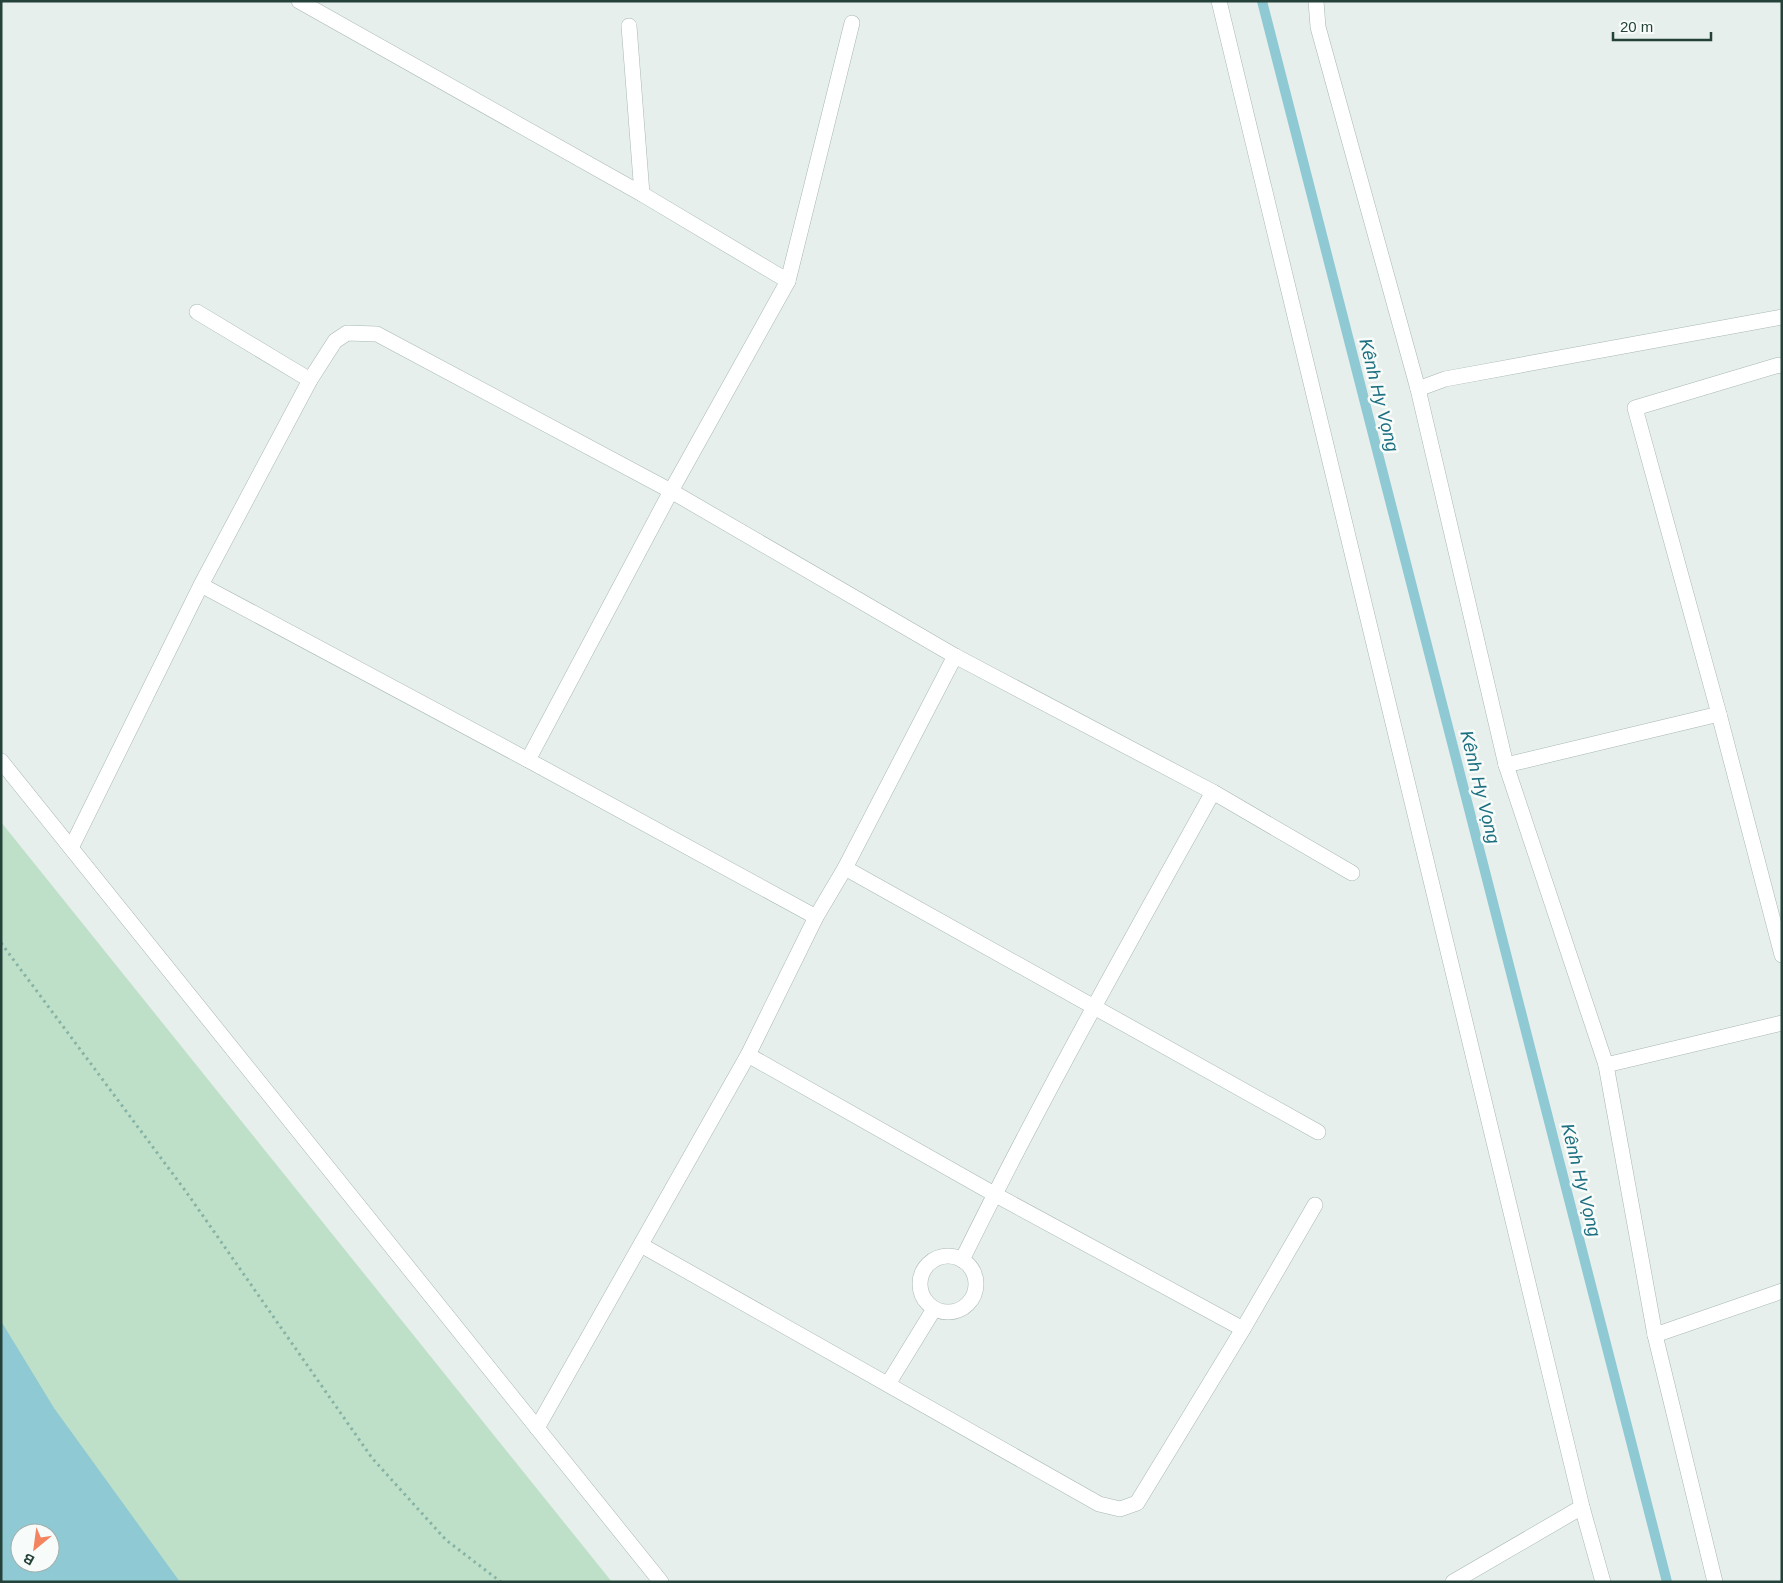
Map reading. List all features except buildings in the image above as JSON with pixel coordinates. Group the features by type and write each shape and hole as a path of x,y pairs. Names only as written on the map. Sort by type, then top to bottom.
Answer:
{"street":[{"path":"299,1 642,194 788,281"},
{"path":"1219,1 1582,1507 1603,1582"},
{"path":"1316,1 1318,27 1418,389 1506,765 1606,1064 1655,1335 1715,1582"},
{"path":"528,760 670,491 788,281 852,22"},
{"path":"629,26 642,194"},
{"path":"197,312 310,380"},
{"path":"1418,389 1445,379 1782,317"},
{"path":"71,848 201,585 310,380 335,341 347,333 377,334 670,491 955,656 1213,792 1352,873"},
{"path":"1782,366 1779,364 1635,408 1719,714 1782,955"},
{"path":"201,585 816,917"},
{"path":"537,1428 748,1055 816,917 845,868 955,656"},
{"path":"1506,765 1719,714"},
{"path":"1,761 660,1582"},
{"path":"962,1260 994,1194 1093,1008 1213,792"},
{"path":"845,868 1318,1132"},
{"path":"1606,1064 1782,1023"},
{"path":"748,1055 994,1194 1243,1329"},
{"path":"642,1245 1099,1504 1120,1509 1137,1503 1243,1329 1315,1205"},
{"path":"948,1256 962,1260 972,1269 975,1277 976,1286 970,1303 954,1311 945,1312 934,1309 922,1297 920,1278 923,1269 938,1257 948,1256"},
{"path":"1655,1335 1782,1291"},
{"path":"888,1384 934,1309"},
{"path":"1453,1582 1582,1507"}],"path":[{"path":"1,943 187,1193 372,1458 446,1540 501,1582"}],"green space":[{"path":"1,822 612,1582 1,1582"}],"water":[{"path":"1,1321 54,1408 180,1582 1,1582"}],"waterway":[{"name":"Kênh Hy Vọng","path":"1262,1 1667,1582"}]}
